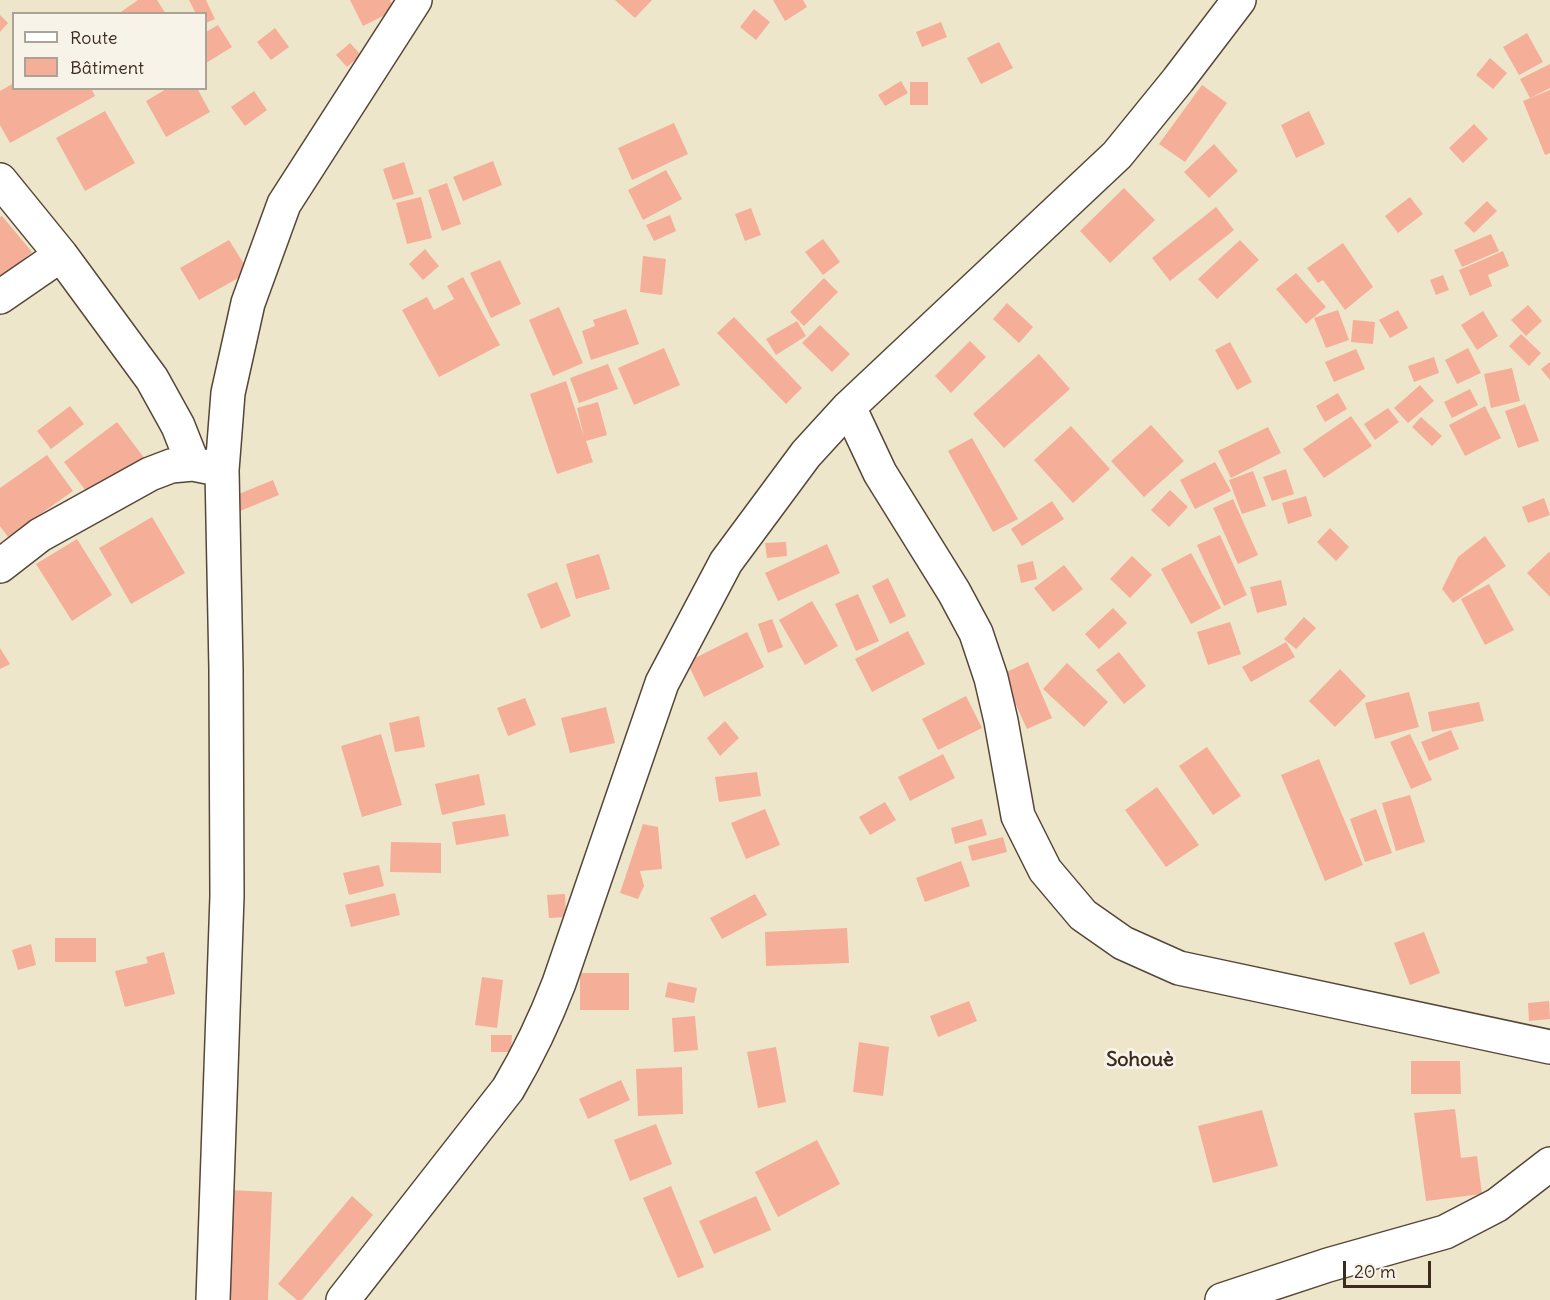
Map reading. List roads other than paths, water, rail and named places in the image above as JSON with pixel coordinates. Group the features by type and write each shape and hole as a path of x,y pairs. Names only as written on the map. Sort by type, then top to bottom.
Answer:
{"street":[{"path":"213,1300 227,896 226,682 207,467 228,393 248,303 284,204 415,0"},
{"path":"343,1300 508,1089 525,1061 560,983 662,683 726,562 806,454 849,407 1117,155 1239,0"},
{"path":"0,180 61,255 152,379 178,426 207,467"},
{"path":"0,297 61,255"},
{"path":"849,407 880,473 954,592 976,633 991,678 1001,721 1018,816 1045,870 1083,915 1123,943 1179,968 1550,1047"},
{"path":"0,566 40,536 150,474 171,466 207,467"},
{"path":"1222,1300 1328,1264 1445,1232 1497,1205 1550,1164"}],"district":[{"name":"Sohouè","path":"1140,1060"}]}
